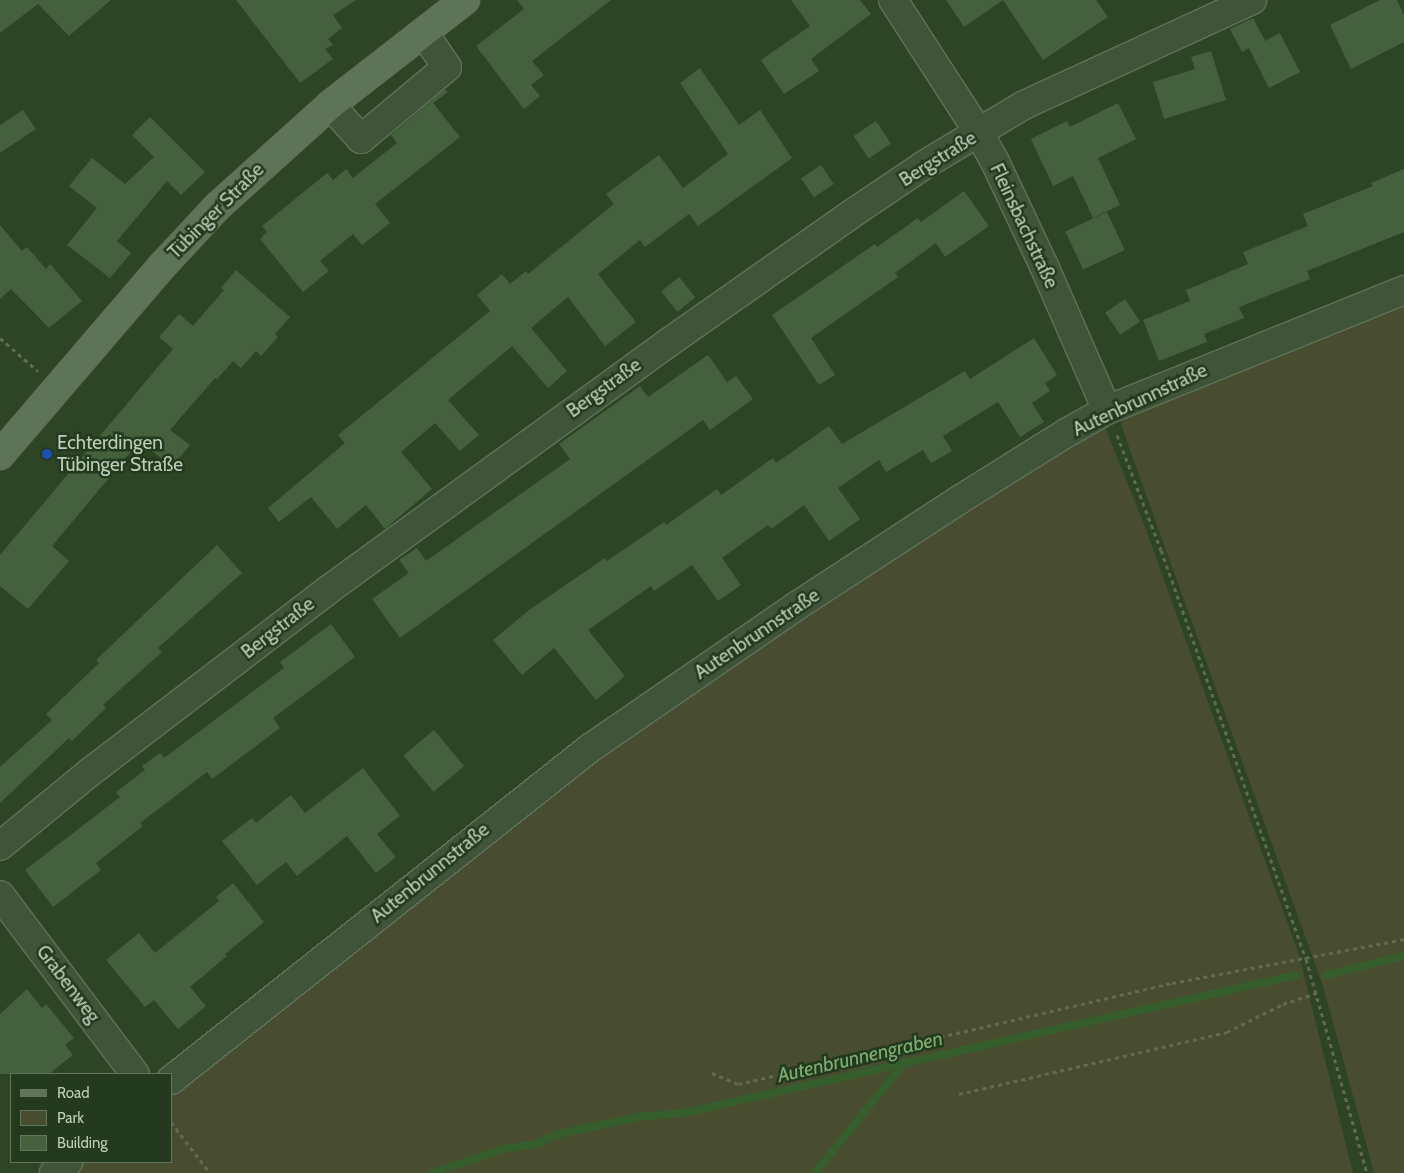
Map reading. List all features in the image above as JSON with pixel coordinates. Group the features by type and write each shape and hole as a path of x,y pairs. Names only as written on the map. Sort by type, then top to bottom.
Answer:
{"main road":[{"name":"Tübinger Straße","path":"0,455 162,265 218,206 330,105 458,2"}],"street":[{"name":"Fleinsbachstraße","path":"893,0 979,133 1012,196 1107,410"},
{"name":"Bergstraße","path":"0,846 90,772 320,596 668,343 850,215 924,165 1024,105 1252,0"},
{"path":"330,105 361,139 447,67 423,32"},
{"name":"Autenbrunnstraße","path":"172,1079 590,748 798,605 1035,453 1107,410 1404,290"},
{"name":"Grabenweg","path":"0,895 134,1073"},
{"path":"54,1173 67,1163"}],"path":[{"path":"0,338 58,388"},
{"path":"1107,410 1161,550 1306,959 1368,1173"},
{"path":"712,1073 738,1084 1172,983 1404,939"},
{"path":"959,1094 1227,1032 1283,1004 1316,993"},
{"path":"172,1123 210,1173"}],"green space":[{"path":"1404,303 1404,1173 1374,1173 1323,986 1121,425 1125,413"},
{"path":"1105,427 1144,524 1299,955 1353,1173 71,1173 84,1163 172,1163 172,1093 479,846 634,731 911,542 1092,430"}],"building":[{"path":"0,0 111,0 69,36 38,4 0,33"},
{"path":"236,0 356,0 333,15 342,28 328,39 333,45 325,49 333,59 300,83"},
{"path":"517,0 611,0 532,61 544,75 531,85 540,96 524,109 476,46 524,9"},
{"path":"791,0 860,0 871,14 811,59 819,71 784,94 761,60 810,26"},
{"path":"946,0 1003,0 964,27"},
{"path":"1003,0 1096,0 1108,17 1043,60"},
{"path":"1380,0 1397,0 1404,15 1404,42 1351,69 1330,25"},
{"path":"1253,18 1265,41 1280,33 1300,72 1269,88 1249,48 1242,52 1230,29"},
{"path":"1211,51 1226,100 1164,119 1153,82 1195,69 1191,57"},
{"path":"700,68 739,125 760,110 792,158 698,226 689,214 645,247 640,240 598,274 636,322 605,346 568,297 531,328 567,371 548,388 512,346 448,400 479,435 460,451 435,423 401,452 432,489 385,529 366,505 337,529 311,497 279,522 268,508 345,443 338,435 490,311 477,295 502,274 510,284 526,271 528,274 614,204 606,194 659,155 683,188 728,154 680,83"},
{"path":"445,89 448,92 433,103 460,137 375,204 390,223 362,245 353,234 320,261 329,271 303,292 260,239 267,232 262,226 327,173 333,180 346,169 353,178 397,143 391,135"},
{"path":"1118,103 1136,139 1098,158 1120,205 1093,218 1073,176 1053,186 1031,139 1067,121 1070,127"},
{"path":"23,110 36,129 0,153 0,125"},
{"path":"150,117 205,172 181,195 167,181 117,241 131,253 110,278 67,245 97,208 69,186 92,158 125,184 154,157 132,135"},
{"path":"876,121 891,143 869,158 854,136"},
{"path":"821,165 834,184 814,197 801,178"},
{"path":"1404,169 1404,232 1307,271 1310,279 1239,307 1244,318 1204,334 1207,342 1159,361 1143,320 1190,301 1186,290 1248,264 1243,252 1308,226 1303,214 1373,186 1371,183"},
{"path":"964,191 989,226 945,257 936,243 895,273 898,277 811,338 835,375 819,385 772,315 875,244 877,247 918,218 921,222"},
{"path":"1107,212 1125,250 1083,270 1065,231"},
{"path":"0,225 22,251 27,247 46,269 50,264 82,301 49,328 11,289 0,299"},
{"path":"236,270 290,317 275,334 278,337 261,356 256,351 241,368 233,361 217,379 215,378 170,430 190,445 172,467 140,441 52,546 69,561 28,609 0,586 0,555 173,349 159,337 179,314 193,326 224,290 221,288"},
{"path":"679,277 695,297 677,312 661,291"},
{"path":"1125,299 1140,321 1120,335 1105,312"},
{"path":"1034,338 1057,375 1045,383 1050,391 1032,403 1044,422 1020,437 998,402 943,436 952,451 931,463 923,450 886,472 879,460 838,488 860,519 829,541 804,505 771,529 768,525 722,558 741,585 718,601 692,565 654,591 651,586 588,630 625,676 596,700 554,648 522,675 493,640 529,610 605,558 607,561 664,522 666,525 717,489 721,495 773,458 776,463 829,426 842,444 965,371 970,379"},
{"path":"708,355 727,382 736,376 753,399 710,430 703,420 400,638 372,599 409,573 399,560 417,548 426,561 570,459 559,444 640,386 648,397"},
{"path":"217,545 242,573 158,648 162,652 103,705 106,708 72,741 69,738 0,803 0,767 52,720 46,714 99,663 96,660"},
{"path":"331,624 355,657 273,718 280,728 212,779 207,772 140,823 143,826 96,863 101,870 53,907 25,870 120,797 116,792 145,770 142,766 160,753 164,758 284,668 280,662"},
{"path":"434,730 464,766 434,792 403,756"},
{"path":"363,768 400,816 377,834 396,857 376,873 347,836 297,876 286,862 257,885 222,841 252,818 256,823 291,795 305,813"},
{"path":"233,883 264,922 225,954 227,956 190,987 206,1006 178,1029 154,1000 145,1007 106,960 139,933 155,953 219,901 216,897"},
{"path":"27,989 42,1008 46,1004 74,1038 65,1045 73,1055 50,1073 0,1074 0,1014"}],"waterway":[{"name":"Autenbrunnengraben","path":"1326,975 1404,956"},
{"name":"Autenbrunnengraben","path":"432,1173 503,1149 533,1145 559,1134 638,1117 684,1113 1297,975"},
{"path":"815,1173 906,1061"}],"place":[{"name":"Echterdingen Tübinger Straße","path":"47,454"}]}
